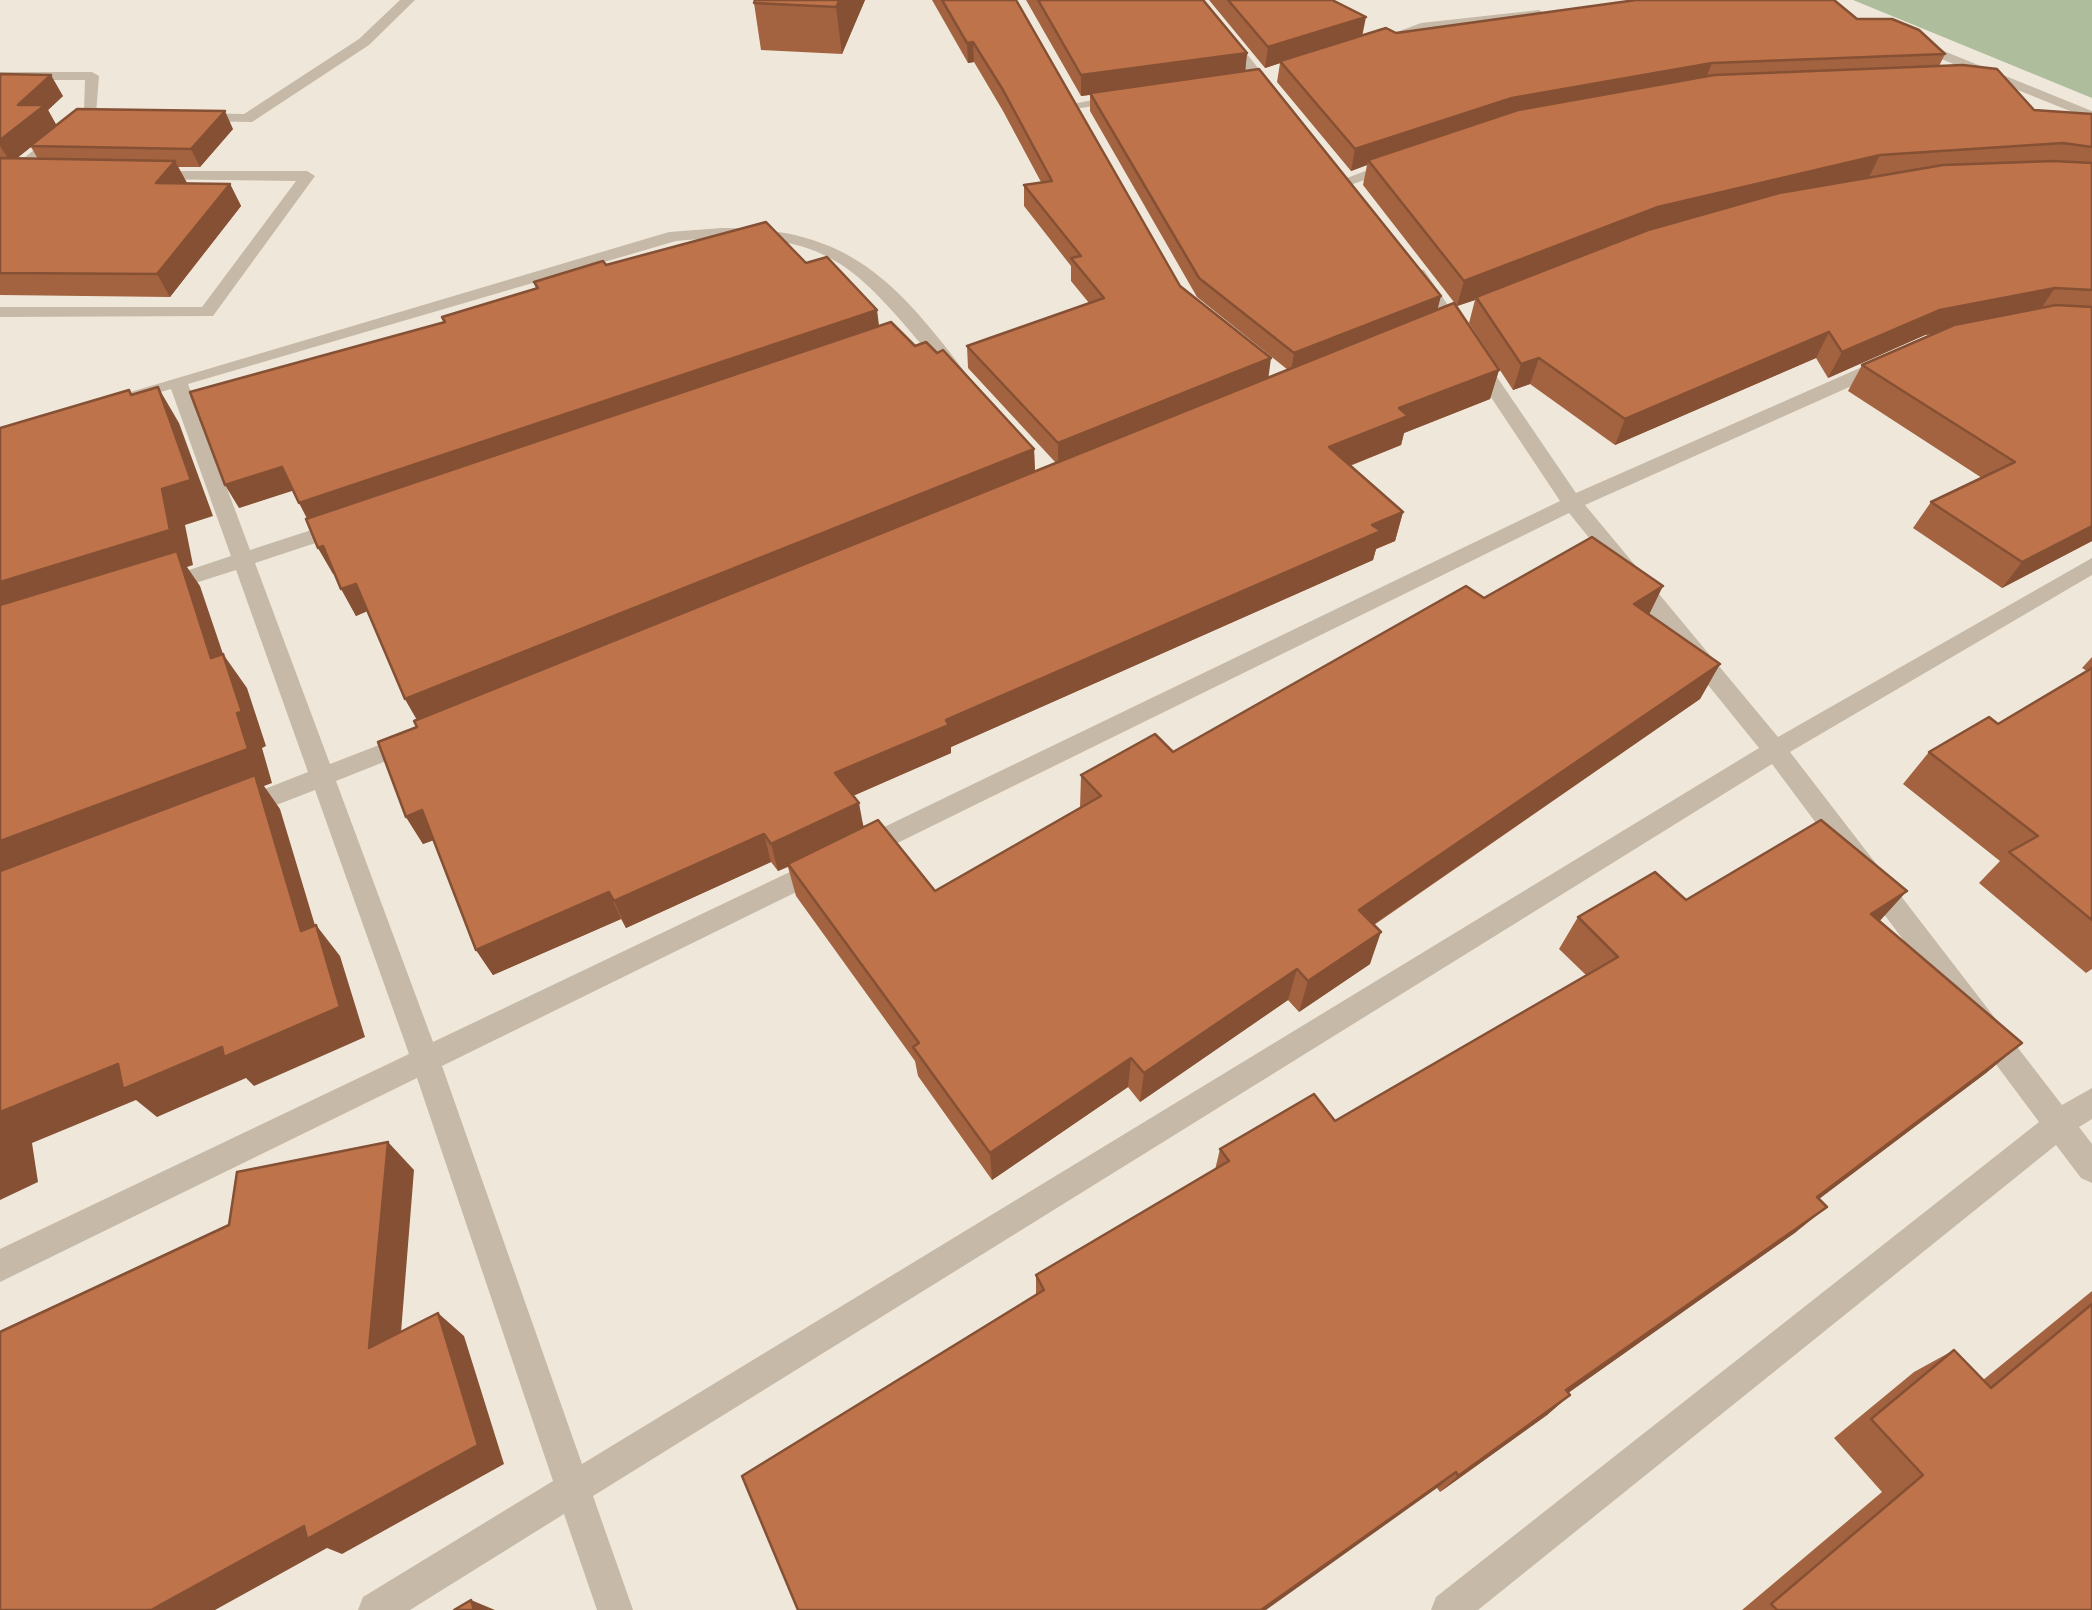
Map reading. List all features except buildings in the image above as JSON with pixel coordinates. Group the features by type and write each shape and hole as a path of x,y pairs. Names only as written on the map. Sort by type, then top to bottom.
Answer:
{"street":[{"path":"188,116 246,120 364,42 408,0"},
{"path":"1197,0 1283,108"},
{"path":"1367,45 1421,28 1557,12"},
{"path":"1896,36 2092,116"},
{"path":"0,76 92,76 91,111"},
{"path":"1962,81 2002,79"},
{"path":"1084,122 1070,98 1148,95"},
{"path":"7,172 91,111 110,112"},
{"path":"1347,181 1418,157"},
{"path":"7,172 54,173"},
{"path":"0,312 207,312 307,176 132,174"},
{"path":"71,413 676,236 731,230 802,239 858,266 908,333 980,398"},
{"path":"1406,258 1453,320 1572,503 1775,750 2092,1168"},
{"path":"0,1266 1572,503 1914,350"},
{"path":"178,381 426,1061 616,1610"},
{"path":"151,590 358,522"},
{"path":"376,1610 1775,750 2092,565"},
{"path":"215,819 432,733"},
{"path":"1449,1610 2058,1124 2092,1102"}],"green space":[{"path":"1853,0 2092,0 2092,98"}]}
